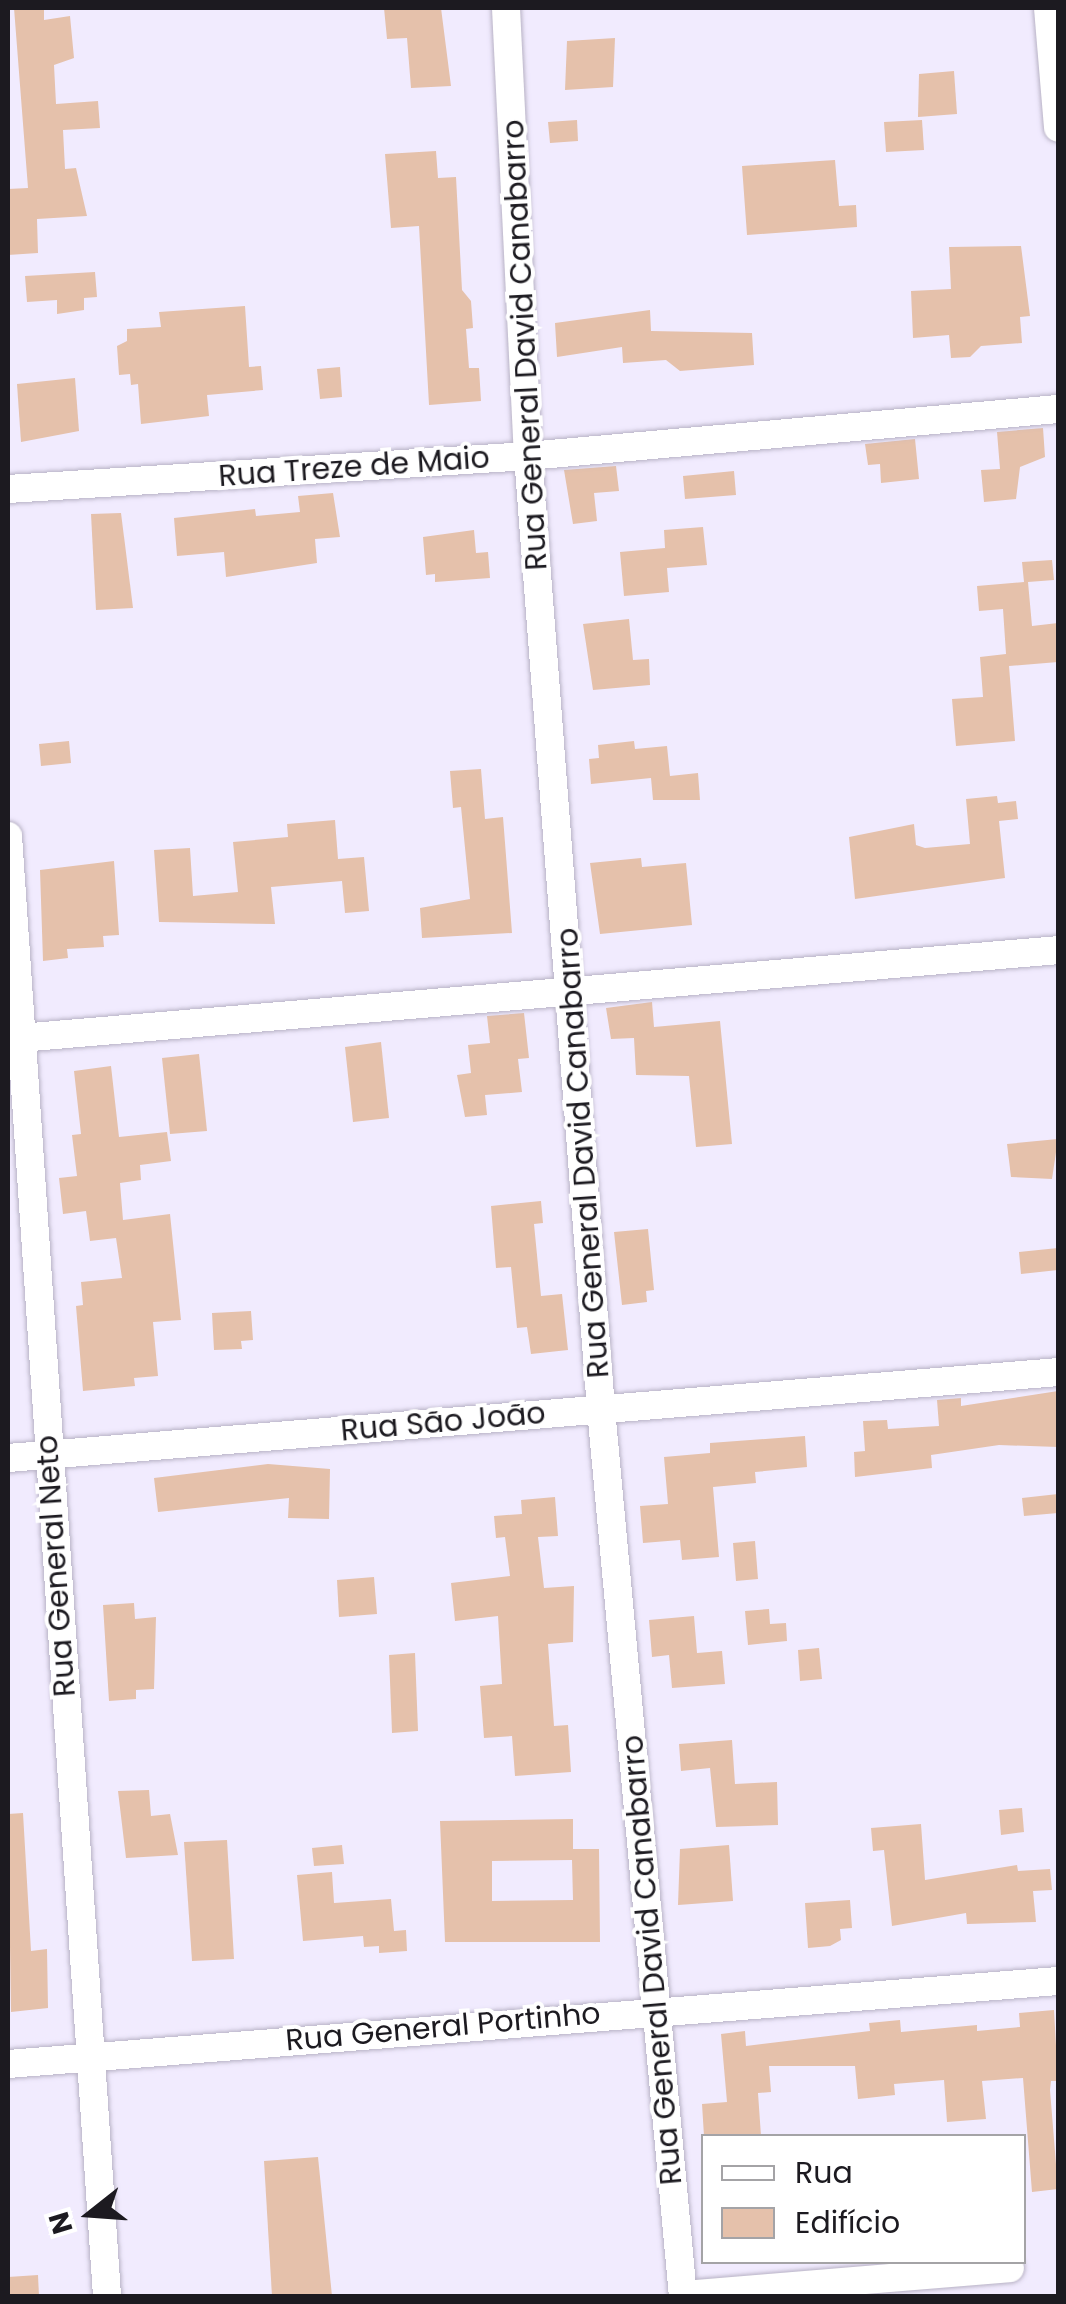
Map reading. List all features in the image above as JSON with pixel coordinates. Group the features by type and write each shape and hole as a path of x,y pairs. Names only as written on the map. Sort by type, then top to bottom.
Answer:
{"street":[{"name":"Rua General David Canabarro","path":"506,8 528,456 572,987 601,1409 683,2296"},
{"path":"1048,8 1058,128"},
{"name":"Rua Treze de Maio","path":"8,490 528,456 1058,409"},
{"name":"Rua General Neto","path":"8,836 12,1039 48,1454 107,2296"},
{"path":"12,1039 572,987 1058,950"},
{"name":"Rua São João","path":"8,1458 1058,1372"},
{"name":"Rua General Portinho","path":"8,2064 658,2009 1058,1981"},
{"path":"683,2296 1010,2268"}],"building":[{"path":"14,8 44,8 44,20 70,16 74,58 54,65 56,104 98,101 100,128 63,130 65,169 76,168 87,216 37,219 38,253 8,255 8,189 28,188"},
{"path":"384,8 441,8 451,86 411,88 407,38 387,39"},
{"path":"615,38 613,87 565,90 567,41"},
{"path":"954,71 957,114 918,117 919,74"},
{"path":"577,120 578,141 550,143 548,122"},
{"path":"922,120 924,150 886,152 884,122"},
{"path":"436,151 438,178 456,177 462,290 471,301 473,328 466,329 469,368 479,368 481,401 429,405 419,226 391,228 385,154"},
{"path":"835,160 839,206 856,205 857,227 747,235 742,166"},
{"path":"1021,246 1030,316 1020,317 1022,343 981,346 970,357 951,358 949,335 913,338 911,291 951,289 949,247"},
{"path":"95,272 97,297 84,298 84,310 57,314 57,300 27,302 25,276"},
{"path":"245,306 249,367 261,366 263,390 207,395 209,416 141,424 138,384 131,385 130,374 119,375 117,346 127,341 127,329 161,327 159,312"},
{"path":"650,310 651,331 752,333 754,365 680,371 666,360 623,363 622,347 557,357 555,323"},
{"path":"340,367 342,397 320,399 317,369"},
{"path":"75,378 79,431 21,442 17,384"},
{"path":"1043,428 1045,457 1020,467 1016,499 984,502 981,470 1000,469 997,432"},
{"path":"915,439 919,479 881,483 880,464 868,465 865,444"},
{"path":"616,466 619,491 594,493 597,521 573,524 564,470"},
{"path":"734,471 736,495 685,499 683,476"},
{"path":"333,493 340,537 315,539 317,563 226,577 224,552 177,556 174,518 255,509 256,516 300,512 298,496"},
{"path":"121,513 133,608 96,610 91,514"},
{"path":"703,527 707,565 667,568 669,592 624,596 620,552 665,548 664,530"},
{"path":"474,530 476,553 488,552 490,578 435,582 435,574 426,575 423,537"},
{"path":"1052,560 1054,580 1028,582 1032,626 1058,623 1058,662 1009,666 1015,741 956,746 952,699 983,697 980,657 1006,654 1003,609 979,611 977,586 1024,582 1022,562"},
{"path":"629,619 633,660 649,659 650,685 593,690 583,624"},
{"path":"69,741 71,763 41,766 39,744"},
{"path":"634,741 635,749 667,746 670,776 698,773 700,800 653,800 651,778 591,784 589,759 599,758 598,745"},
{"path":"481,769 485,819 503,817 512,933 422,938 420,908 470,899 461,807 453,808 450,771"},
{"path":"997,796 998,803 1016,801 1018,819 999,821 1005,878 855,899 849,837 914,824 916,845 925,848 970,844 966,799"},
{"path":"335,820 338,859 364,857 369,911 345,913 342,881 271,887 275,924 159,922 154,850 190,848 193,896 238,892 233,842 288,837 287,824"},
{"path":"641,858 642,867 686,863 692,925 600,934 590,863"},
{"path":"114,861 119,935 103,936 104,947 67,949 68,958 43,961 40,870"},
{"path":"652,1002 654,1027 720,1021 732,1144 696,1147 689,1076 636,1075 634,1038 611,1039 606,1008"},
{"path":"524,1013 529,1058 518,1059 522,1092 485,1095 487,1115 465,1117 457,1075 471,1073 468,1045 490,1043 487,1016"},
{"path":"381,1042 389,1118 353,1122 345,1047"},
{"path":"199,1054 207,1131 170,1134 162,1058"},
{"path":"111,1066 119,1137 167,1132 171,1161 140,1165 141,1180 120,1183 123,1220 170,1214 181,1320 153,1322 158,1376 134,1378 135,1386 83,1391 76,1306 83,1305 81,1282 122,1278 116,1238 90,1241 86,1211 63,1214 59,1178 77,1176 72,1135 81,1134 74,1071"},
{"path":"1058,1139 1052,1179 1011,1177 1007,1144"},
{"path":"541,1201 543,1223 534,1224 541,1296 562,1294 568,1350 531,1354 527,1327 517,1328 511,1267 496,1268 491,1206"},
{"path":"648,1229 654,1290 646,1291 647,1302 622,1305 614,1232"},
{"path":"1058,1248 1058,1270 1021,1274 1019,1252"},
{"path":"251,1311 253,1340 241,1341 242,1349 214,1350 212,1313"},
{"path":"1058,1391 1058,1447 999,1445 931,1455 932,1468 855,1477 854,1452 865,1451 863,1421 887,1420 888,1429 939,1426 937,1400 961,1398 961,1406"},
{"path":"805,1436 807,1467 755,1472 756,1483 713,1487 719,1557 682,1560 680,1540 643,1543 640,1506 668,1504 664,1457 710,1453 710,1443"},
{"path":"268,1464 330,1469 329,1519 288,1518 289,1498 158,1512 154,1478"},
{"path":"1058,1494 1058,1513 1024,1516 1022,1498"},
{"path":"555,1497 558,1536 538,1537 544,1588 574,1586 573,1642 548,1644 554,1726 568,1725 571,1772 515,1776 512,1736 484,1738 480,1686 502,1684 498,1616 455,1621 451,1583 510,1576 505,1537 496,1538 494,1516 522,1514 521,1500"},
{"path":"755,1541 758,1579 736,1581 733,1543"},
{"path":"374,1577 377,1614 339,1617 337,1580"},
{"path":"134,1603 135,1619 156,1617 154,1689 136,1690 136,1699 109,1701 103,1605"},
{"path":"769,1609 770,1624 786,1623 787,1641 748,1645 745,1611"},
{"path":"694,1616 697,1653 722,1651 725,1684 672,1688 669,1655 652,1657 649,1620"},
{"path":"819,1648 822,1679 800,1681 798,1650"},
{"path":"415,1653 418,1731 392,1733 389,1655"},
{"path":"732,1740 735,1784 777,1782 778,1825 716,1827 710,1768 681,1771 679,1744"},
{"path":"149,1790 151,1816 170,1814 178,1855 126,1858 118,1791"},
{"path":"1022,1808 1024,1832 1001,1835 999,1810"},
{"path":"23,1813 31,1951 47,1949 48,2008 11,2012 8,1814"},
{"path":"573,1819 573,1849 599,1849 600,1942 445,1942 440,1821","holes":["572,1860 573,1900 492,1901 492,1861"]},
{"path":"921,1824 925,1880 1017,1865 1018,1871 1050,1869 1052,1890 1033,1891 1036,1922 967,1924 966,1913 892,1926 884,1850 873,1851 871,1828"},
{"path":"227,1840 234,1959 192,1961 184,1842"},
{"path":"342,1845 344,1864 314,1866 312,1848"},
{"path":"729,1845 733,1901 678,1905 680,1849"},
{"path":"332,1872 334,1903 391,1899 394,1931 406,1930 407,1951 379,1953 379,1946 364,1947 363,1936 303,1941 297,1875"},
{"path":"850,1900 852,1928 840,1929 841,1940 830,1946 808,1948 805,1903"},
{"path":"1054,2010 1058,2081 1051,2081 1050,2090 1058,2189 1032,2192 1023,2078 982,2081 986,2119 947,2122 944,2080 894,2084 895,2095 858,2099 855,2066 769,2066 771,2092 758,2093 761,2134 704,2134 702,2104 727,2102 721,2034 745,2031 746,2046 870,2031 869,2023 900,2020 901,2032 977,2025 977,2031 1020,2027 1019,2013"},
{"path":"318,2157 332,2296 272,2296 264,2161"},
{"path":"38,2275 39,2296 8,2296 8,2277"}]}
